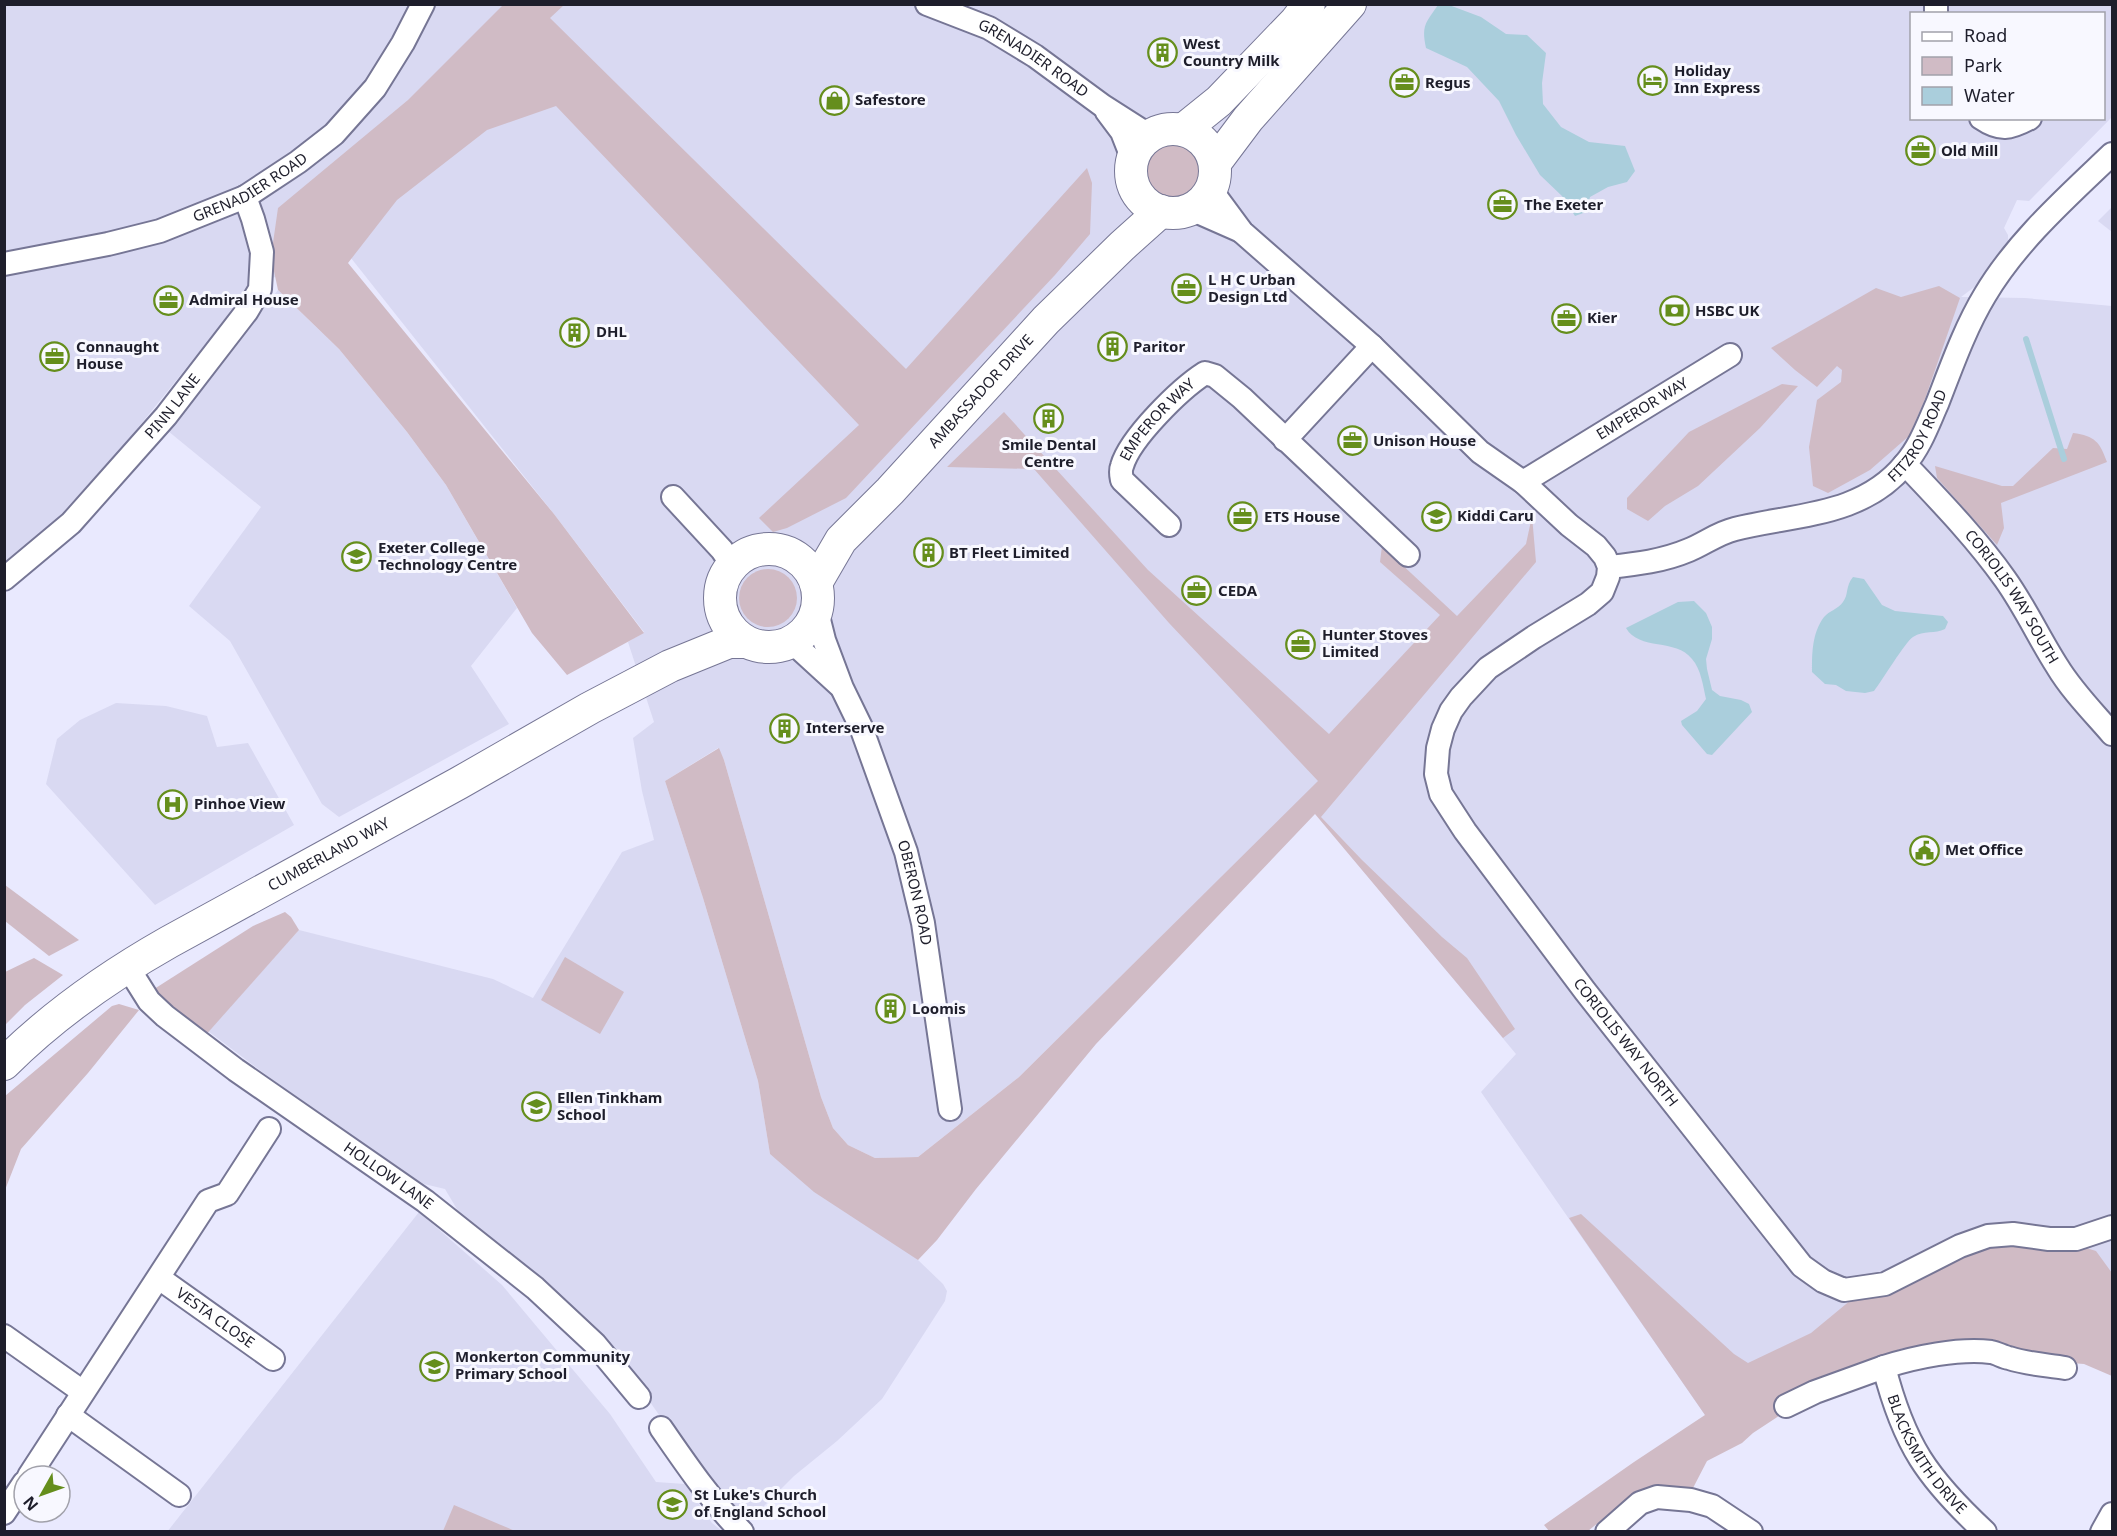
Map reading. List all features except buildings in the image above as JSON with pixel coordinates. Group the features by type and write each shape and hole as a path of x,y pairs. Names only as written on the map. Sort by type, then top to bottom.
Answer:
{"main road":[{"path":"1184,130 1219,100 1296,21 1309,4"},
{"name":"AMBASSADOR DRIVE","path":"816,597 841,540 1046,321 1122,246 1184,194 1350,4"},
{"path":"1166,130 1184,130 1204,142 1184,194 1132,179 1142,148 1166,130"},
{"name":"AMBASSADOR DRIVE","path":"792,555 841,540"},
{"path":"764,549 778,550 792,555 810,572 816,597 811,624 803,634 792,642 771,648 745,642 728,627 720,608 720,590 723,579 732,565 750,552 764,549"},
{"name":"CUMBERLAND WAY","path":"670,666 708,628 720,608"},
{"name":"CUMBERLAND WAY","path":"4,1064 50,1022 127,966 590,708 670,666 729,642 745,642"}],"street":[{"name":"GRENADIER ROAD","path":"4,264 108,244 160,231 245,197 298,162 334,134 375,88 403,43 423,4"},
{"name":"GRENADIER ROAD","path":"927,4 989,28 1035,56 1103,106 1122,132 1142,148"},
{"path":"1984,120 2002,128 2016,126 2026,120"},
{"name":"FITZROY ROAD","path":"1609,567 1669,557 1734,529 1823,513 1853,502 1882,485 1905,464 1925,432 1985,295 2035,230 2109,165"},
{"path":"1184,194 1242,232 1372,346 1480,452 1523,482 1569,525 1596,546 1605,557 1609,567"},
{"name":"PINN LANE","path":"4,579 71,523 166,416 247,311 260,289 262,252 254,219 245,197"},
{"path":"1285,440 1372,346"},
{"name":"EMPEROR WAY","path":"1523,482 1730,355"},
{"name":"EMPEROR WAY","path":"1169,525 1122,480 1120,469 1130,448 1172,400 1191,382 1205,373 1215,376 1242,398 1408,555"},
{"name":"CORIOLIS WAY SOUTH","path":"1905,464 1973,538 2005,579 2057,666 2074,690 2112,734"},
{"path":"673,497 722,550 732,565"},
{"name":"CORIOLIS WAY NORTH","path":"1609,567 1602,592 1588,604 1488,668 1471,684 1451,711 1440,737 1436,760 1438,784 1449,808 1585,991 1802,1266 1823,1281 1844,1290 1885,1284 1960,1246 1988,1236 2013,1234 2049,1239 2076,1239 2112,1227"},
{"name":"OBERON ROAD","path":"816,597 824,640 842,688 861,728 906,852 923,923 950,1109"},
{"name":"OBERON ROAD","path":"792,642 842,688"},
{"name":"HOLLOW LANE","path":"127,966 149,1000 165,1016 236,1070 425,1201 535,1288 595,1344 639,1397"},
{"path":"37,1464 208,1201 227,1194 269,1129"},
{"name":"VESTA CLOSE","path":"159,1278 273,1359"},
{"path":"4,1336 83,1392"},
{"path":"1786,1406 1815,1392 1901,1361 1946,1353 1993,1352 2009,1359 2065,1368"},
{"name":"BLACKSMITH DRIVE","path":"1884,1367 1891,1396 1916,1454 1934,1480 1985,1532"},
{"path":"68,1415 179,1495"},
{"path":"661,1428 701,1486 723,1514 742,1532"},
{"path":"1607,1532 1640,1503 1657,1497 1691,1500 1712,1506 1751,1532"},
{"path":"2102,1532 2112,1514"}],"shaded area":[{"path":"5,5 2112,5 2112,117 2029,201 2017,200 2004,228 2008,235 2008,244 1985,279 1961,297 2025,298 2112,306 2112,1340 2065,1285 1705,1415 1481,1092 1516,1054 1316,814 1318,782 1019,1077 918,1157 875,1158 848,1145 833,1128 821,1097 724,760 718,748 665,781 758,1081 770,1154 879,1228 918,1260 943,1284 947,1291 945,1301 882,1399 837,1441 794,1476 749,1521 739,1516 680,1445 618,1356 461,1216 445,1189 424,1184 344,1134 208,1031 299,930 493,979 533,998 622,852 654,840 642,791 633,738 654,722 628,642 644,632 554,514 347,253 248,286 217,330 124,445 43,534 5,562"},
{"path":"2112,207 2112,232 2098,221"},
{"name":"Exeter College Technology Centre","path":"278,290 339,349 407,432 446,485 517,608 471,666 509,724 339,817 322,804 230,641 189,606 261,507 168,431"},
{"name":"Pinhoe View","path":"116,703 166,706 207,716 217,747 248,743 294,825 155,905 46,784 57,739 80,720"},
{"name":"Monkerton Community Primary School","path":"419,1212 502,1285 610,1414 656,1482 685,1484 712,1523 722,1531 167,1532"}],"green space":[{"path":"503,5 564,5 550,18 906,369 1087,168 1092,183 1090,234 1055,275 846,498 787,528 773,532 759,518 859,425 556,106 487,130 397,200 348,263 554,514 644,633 567,675 532,633 446,485 407,432 339,349 278,290 271,257 278,208 408,100"},
{"path":"1167,144 1177,144 1187,148 1195,156 1199,171 1195,186 1187,194 1177,198 1167,198 1157,194 1149,186 1145,176 1145,166 1149,156 1157,148"},
{"path":"1939,286 1960,298 1925,399 1909,436 1870,470 1828,493 1813,486 1809,447 1817,400 1841,382 1842,370 1837,366 1817,387 1771,348 1876,288 1901,297"},
{"path":"1782,384 1798,386 1760,428 1698,486 1665,506 1648,521 1627,509 1627,498 1689,432"},
{"path":"1004,412 1148,570 1329,734 1440,615 1380,562 1382,546 1457,616 1526,544 1532,516 1536,562 1321,817 1362,860 1467,958 1515,1029 1503,1038 1315,814 1096,1044 976,1189 937,1240 918,1260 814,1192 770,1154 758,1081 665,781 719,748 821,1097 833,1128 848,1145 875,1158 918,1157 1019,1077 1318,781 1169,623 1034,469 947,467"},
{"path":"2073,433 2096,441 2107,462 2001,503 2004,528 1997,545 1937,478 1935,466 2002,486 2013,486 2053,448 2067,449"},
{"path":"762,569 774,569 789,577 797,592 797,604 789,619 774,627 762,627 747,619 739,604 739,592 747,577"},
{"path":"4,885 79,940 49,956 5,921"},
{"path":"285,912 299,930 204,1037 151,991 253,926"},
{"path":"565,957 624,992 600,1034 541,1000"},
{"path":"34,958 63,975 25,1005 5,1025 5,972"},
{"path":"119,1004 139,1010 88,1073 21,1149 5,1190 5,1096 112,1006"},
{"path":"1581,1214 1734,1354 1748,1363 1811,1333 1863,1290 1941,1267 2009,1237 2083,1247 2096,1251 2112,1273 2112,1376 2084,1364 2071,1363 2055,1355 2009,1352 2005,1344 1976,1340 1900,1349 1840,1376 1753,1433 1742,1443 1707,1461 1693,1488 1661,1485 1625,1501 1588,1531 1549,1531 1544,1525 1705,1415 1569,1218"},
{"path":"454,1505 515,1531 443,1531"}],"water":[{"path":"1438,5 1449,5 1481,17 1506,34 1527,35 1546,53 1542,83 1543,104 1561,127 1589,142 1625,146 1635,171 1627,182 1608,187 1590,197 1586,212 1575,216 1562,196 1540,175 1499,101 1467,67 1426,48 1424,29 1428,20"},
{"path":"1853,577 1864,579 1882,605 1895,611 1943,616 1948,622 1945,629 1913,637 1874,691 1865,693 1846,691 1836,685 1825,684 1812,672 1815,636 1820,623 1828,613 1843,602"},
{"path":"1694,601 1706,613 1712,627 1712,639 1706,659 1712,690 1720,696 1749,704 1752,712 1712,755 1707,754 1681,721 1697,711 1706,699 1695,663 1685,653 1668,646 1640,640 1626,628 1678,602"}],"waterway":[{"path":"2026,339 2064,459"}],"place":[{"name":"West Country Milk","path":"1162,53"},
{"name":"Holiday Inn Express","path":"1653,80"},
{"name":"Regus","path":"1404,83"},
{"name":"Safestore","path":"834,100"},
{"name":"Old Mill","path":"1920,151"},
{"name":"The Exeter","path":"1503,205"},
{"name":"L H C Urban Design Ltd","path":"1187,289"},
{"name":"Admiral House","path":"168,300"},
{"name":"HSBC UK","path":"1674,311"},
{"name":"Kier","path":"1566,318"},
{"name":"DHL","path":"575,332"},
{"name":"Paritor","path":"1112,347"},
{"name":"Connaught House","path":"55,356"},
{"name":"Smile Dental Centre","path":"1049,418"},
{"name":"Unison House","path":"1352,441"},
{"name":"Kiddi Caru","path":"1436,516"},
{"name":"ETS House","path":"1243,517"},
{"name":"BT Fleet Limited","path":"928,553"},
{"name":"Exeter College Technology Centre","path":"357,557"},
{"name":"CEDA","path":"1197,591"},
{"name":"Hunter Stoves Limited","path":"1301,644"},
{"name":"Interserve","path":"785,728"},
{"name":"Pinhoe View","path":"173,804"},
{"name":"Met Office","path":"1924,850"},
{"name":"Loomis","path":"891,1009"},
{"name":"Ellen Tinkham School","path":"536,1107"},
{"name":"Monkerton Community Primary School","path":"434,1366"},
{"name":"St Luke's Church of England School","path":"673,1504"}]}
